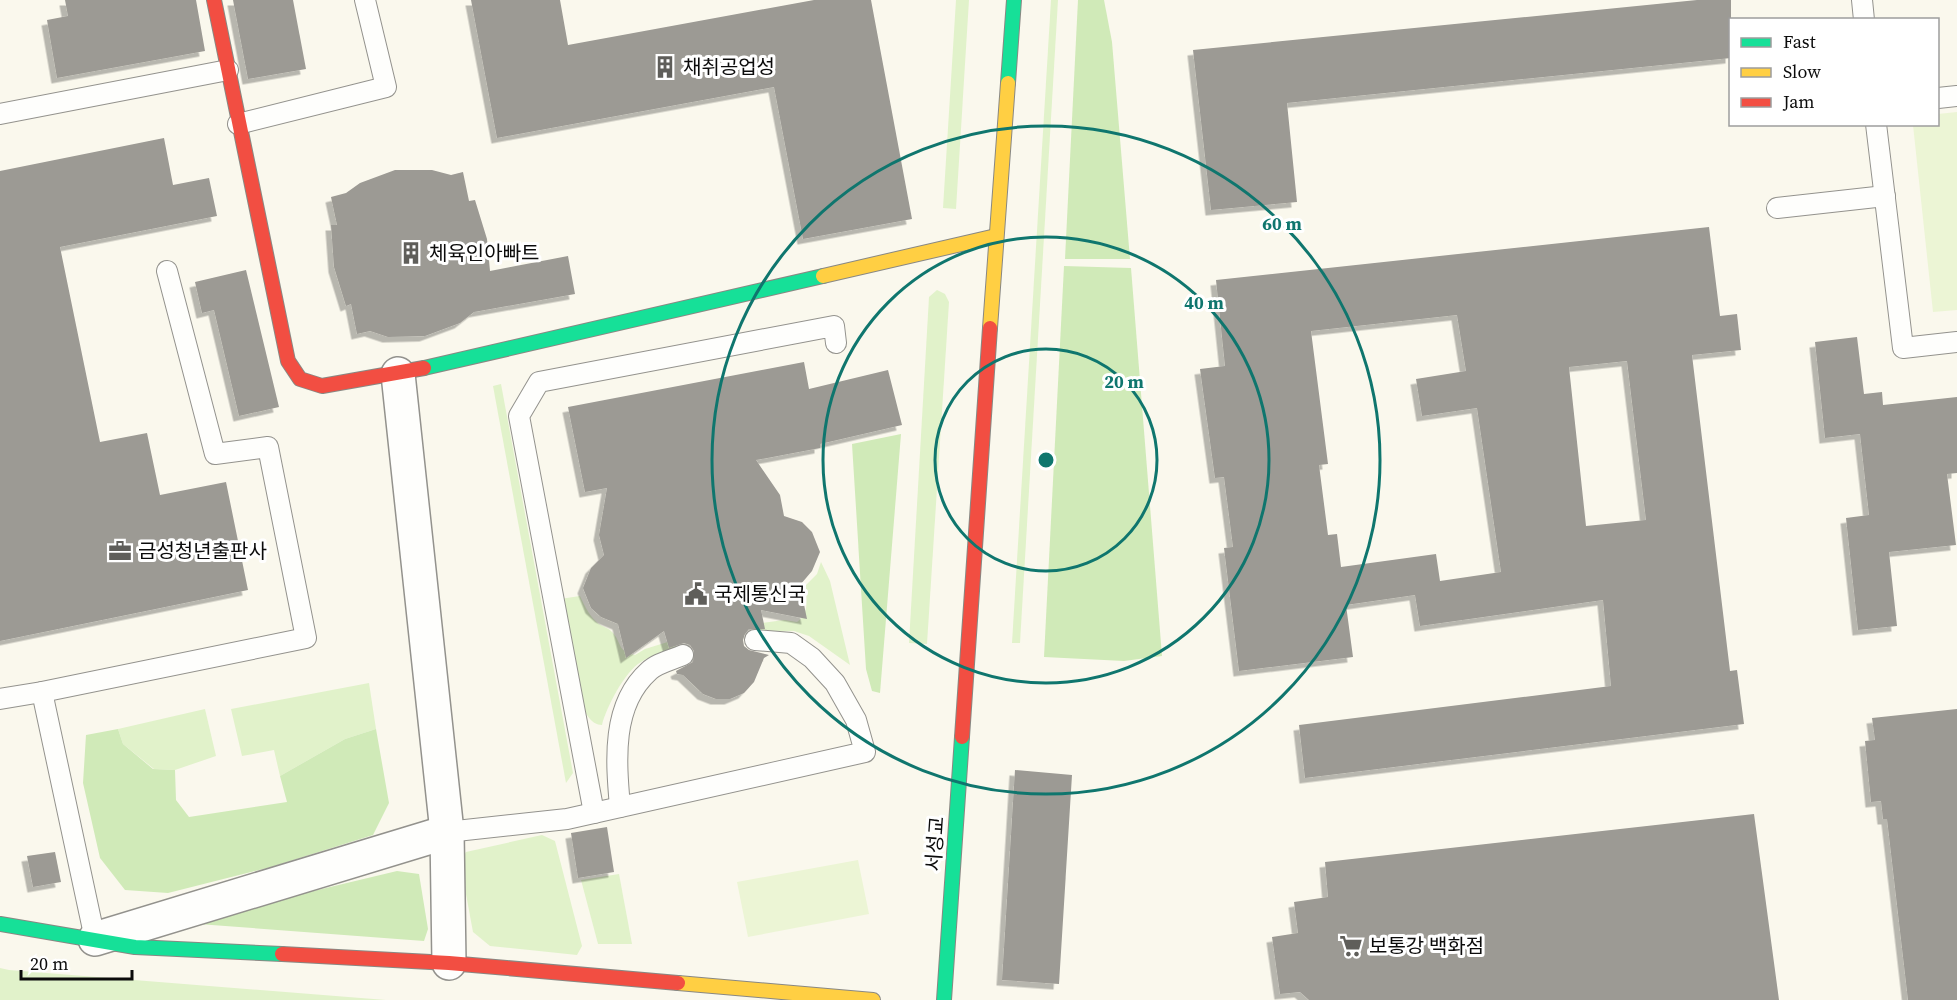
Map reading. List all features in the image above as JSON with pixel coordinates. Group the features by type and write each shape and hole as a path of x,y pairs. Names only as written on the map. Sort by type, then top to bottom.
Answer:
{"street":[{"path":"214,0 288,361 300,379 322,386 398,374 996,236"},
{"name":"서성교","path":"944,1000 1014,0"},
{"path":"398,374 447,832 448,963"},
{"path":"95,939 447,832"},
{"path":"0,924 135,947 448,963 873,1000"}],"lane":[{"path":"238,124 386,87 365,0"},
{"path":"1862,0 1864,18"},
{"path":"0,114 228,70"},
{"path":"1939,98 1957,96"},
{"path":"1876,126 1903,348 1957,342"},
{"path":"1777,208 1885,196"},
{"path":"0,699 306,638 268,447 215,454 167,271"},
{"path":"594,813 519,416 539,382 834,326 836,343"},
{"path":"447,832 567,819 865,752 856,720 851,711 835,683 812,658 791,643 756,640"},
{"path":"620,807 617,775 619,726 632,690 651,669 683,655"},
{"path":"42,692 95,939"}],"green space":[{"path":"956,0 969,0 956,209 943,208"},
{"path":"1051,0 1058,0 1020,643 1012,643"},
{"path":"1078,0 1104,0 1112,42 1130,259 1065,259"},
{"path":"1957,112 1957,310 1933,312 1913,126 1939,126 1939,114"},
{"path":"1064,266 1131,268 1162,656 1124,661 1044,657"},
{"path":"937,290 945,294 949,302 927,644 909,643 929,297"},
{"path":"501,384 573,773 566,783 493,386"},
{"path":"901,434 880,693 872,691 866,669 852,444"},
{"path":"821,562 830,581 850,665 809,636 794,631 756,632 754,624 784,620 797,622 801,618 806,610 806,585 817,574"},
{"path":"580,596 593,618 611,631 625,652 635,655 645,649 674,640 676,647 649,657 629,673 617,690 602,725 592,721 581,705 560,599"},
{"path":"369,683 376,729 345,739 280,776 274,750 242,756 231,709"},
{"path":"205,709 216,756 175,770 154,769 123,744 118,729"},
{"path":"118,729 123,744 153,769 175,770 176,800 189,817 287,802 280,776 345,739 376,729 389,803 373,835 271,867 168,893 125,890 100,858 83,783 86,735"},
{"path":"542,835 555,841 582,946 577,955 490,946 473,932 460,862 466,852"},
{"path":"858,860 869,914 748,937 737,882"},
{"path":"397,871 419,874 428,929 424,941 198,924 201,918"},
{"path":"619,874 632,944 598,944 581,880"},
{"path":"0,968 9,970 386,1000 0,1000"}],"building":[{"path":"65,0 196,0 205,51 57,78 47,20 68,16"},
{"path":"233,0 293,0 306,69 248,79"},
{"path":"471,0 560,0 568,45 814,0 871,0 912,219 803,239 774,87 497,138"},
{"path":"1697,0 1731,0 1729,58 1287,103 1297,202 1211,210 1193,50"},
{"path":"164,138 173,185 209,178 217,216 60,247 100,442 147,433 160,495 226,482 248,590 0,641 0,171"},
{"name":"체육인아빠트","path":"395,170 432,170 451,175 463,172 469,201 475,200 487,239 490,271 568,256 575,294 474,312 460,323 425,336 388,337 370,331 357,334 351,304 346,306 334,267 331,225 337,225 331,197 346,193 360,183"},
{"path":"1709,227 1720,316 1737,314 1741,350 1692,355 1730,671 1737,670 1744,724 1305,778 1299,725 1611,686 1603,600 1420,626 1415,595 1346,605 1353,657 1239,671 1224,548 1233,547 1224,477 1215,478 1200,369 1225,366 1216,280","holes":["1457,315 1466,371 1416,379 1422,416 1477,408 1501,572 1440,581 1436,554 1341,567 1337,534 1328,535 1319,465 1328,464 1311,331","1627,361 1646,520 1586,526 1569,367"]},
{"path":"246,270 279,407 239,416 214,310 202,313 195,282"},
{"path":"1857,337 1864,394 1882,392 1883,405 1957,397 1957,473 1947,474 1956,545 1889,552 1897,626 1858,630 1846,518 1869,515 1860,434 1825,438 1815,342"},
{"path":"804,362 809,389 888,370 902,425 820,444 820,448 756,460 780,495 784,516 802,522 812,532 820,552 812,571 800,585 807,619 761,610 765,629 749,629 743,640 744,646 749,650 769,655 764,658 754,682 744,693 730,699 716,699 703,694 683,675 677,674 676,671 693,662 694,651 690,645 684,643 669,648 664,631 626,658 618,624 601,617 591,608 583,588 591,568 604,555 599,535 607,488 585,492 568,407"},
{"path":"1957,709 1957,1000 1908,1000 1887,819 1883,819 1881,801 1871,802 1865,741 1875,740 1872,718"},
{"path":"1015,770 1072,775 1059,984 1002,980"},
{"path":"1754,814 1779,1000 1309,1000 1300,992 1280,994 1272,937 1298,933 1294,902 1328,897 1325,862"},
{"path":"607,827 614,872 578,878 571,833"},
{"path":"55,852 61,882 33,887 27,856"}],"traffic: fast":[{"path":"1008,83 1014,0"},
{"path":"424,368 823,276"},
{"path":"944,1000 962,737"},
{"path":"0,924 135,947 282,954"}],"traffic: slow":[{"path":"990,328 1008,83"},
{"path":"823,276 996,236"},
{"path":"678,983 873,1000"}],"traffic: jam":[{"path":"214,0 288,361 300,379 322,386 424,368"},
{"path":"962,737 990,328"},
{"path":"282,954 449,963 678,983"}],"place":[{"name":"채취공업성","path":"665,67"},
{"name":"체육인아빠트","path":"411,253"},
{"name":"금성청년출판사","path":"120,551"},
{"name":"국제통신국","path":"696,594"},
{"name":"보통강 백화점","path":"1351,946"}]}
